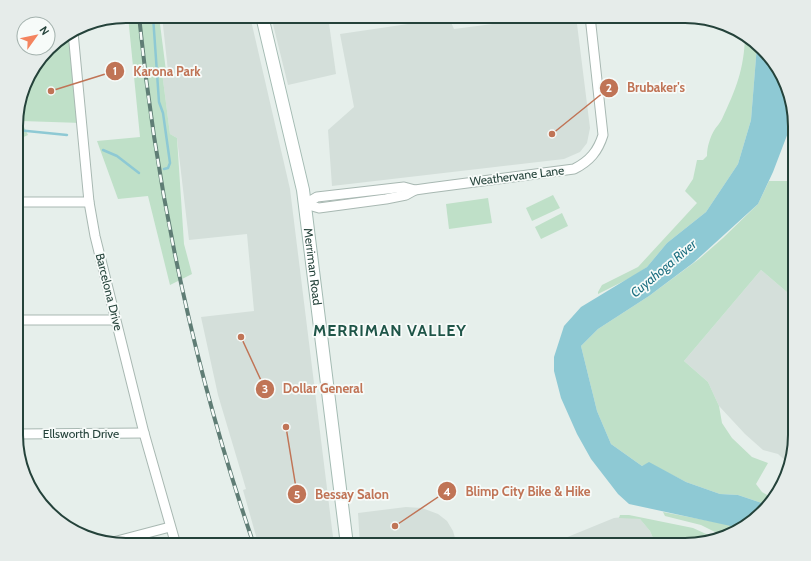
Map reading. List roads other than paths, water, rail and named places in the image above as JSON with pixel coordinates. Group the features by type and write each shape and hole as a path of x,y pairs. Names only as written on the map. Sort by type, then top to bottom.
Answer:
{"main road":[{"name":"Merriman Road","path":"264,23 287,117 305,204 346,538"}],"street":[{"name":"Weathervane Lane","path":"305,204 319,208 358,203 391,193 404,187 415,190 574,169 591,158 597,151 603,132 591,23"},
{"name":"Barcelona Drive","path":"74,37 89,202 95,236 144,433 163,494 174,538"},
{"name":"Weathervane Lane","path":"305,204 317,197 357,192 391,193"},
{"path":"357,192 358,203"},
{"path":"23,202 89,202"},
{"path":"23,320 115,320"},
{"name":"Ellsworth Drive","path":"23,434 144,433"},
{"path":"128,538 170,527"}],"water":[{"name":"Cuyahoga River","path":"756,52 767,63 777,80 783,93 788,119 788,133 773,172 758,204 693,263 649,296 598,329 581,346 597,411 611,444 642,466 649,462 686,482 720,494 738,495 762,503 748,517 732,526 629,504 618,494 591,459 577,434 561,398 554,371 554,357 564,326 581,307 647,267 667,243 706,212 738,164 751,120"}],"waterway":[{"path":"153,23 159,102 163,113 170,163 168,168 164,169"},
{"path":"23,131 67,135"},
{"path":"103,150 117,156 139,173"}],"railway":[{"path":"140,23 156,151 181,284 196,350 214,415 252,538"}],"place":[{"name":"Karona Park","path":"51,91"},
{"name":"Brubaker's","path":"552,134"},
{"name":"Dollar General","path":"241,337"},
{"name":"Bessay Salon","path":"286,427"},
{"name":"Blimp City Bike & Hike","path":"395,526"}],"district":[{"name":"MERRIMAN VALLEY","path":"390,330"}]}
